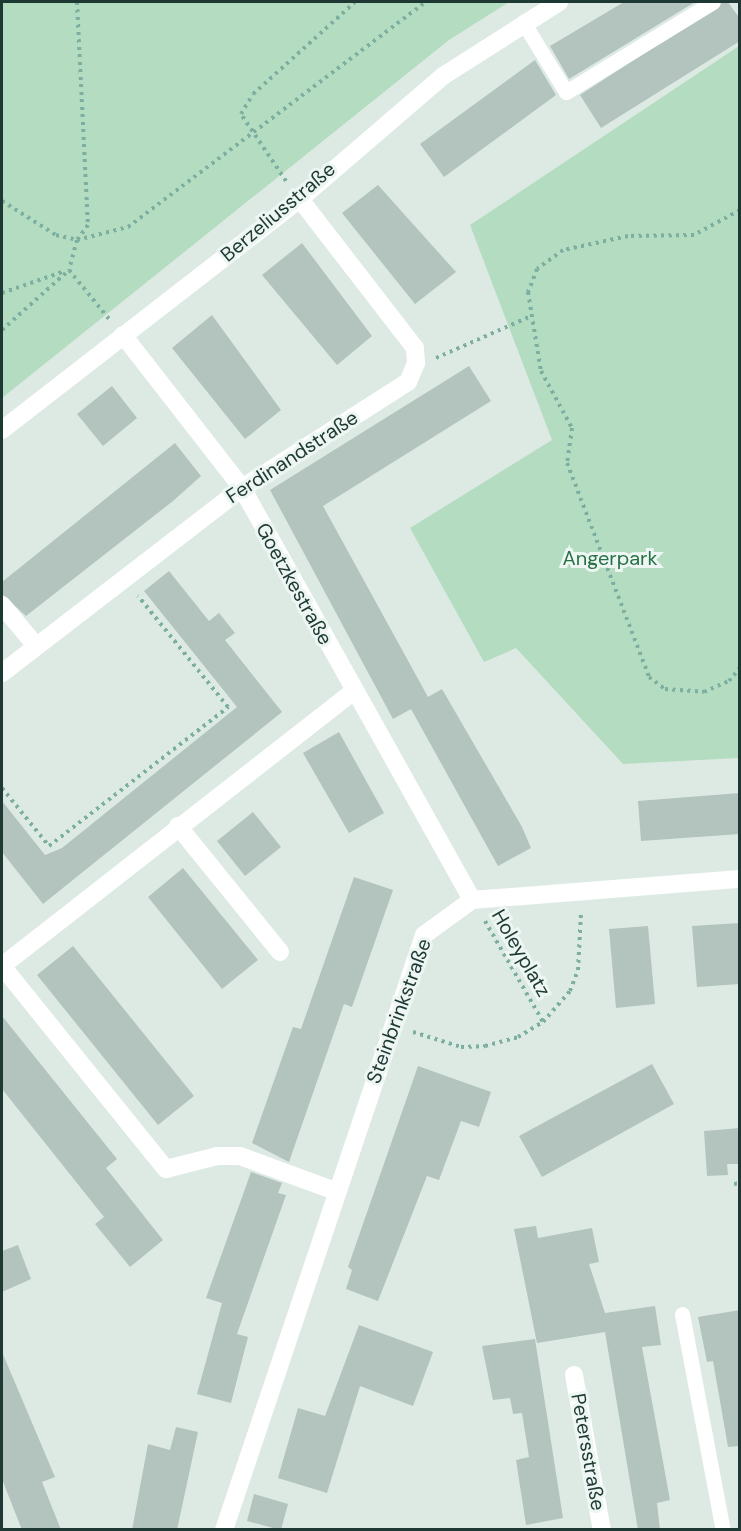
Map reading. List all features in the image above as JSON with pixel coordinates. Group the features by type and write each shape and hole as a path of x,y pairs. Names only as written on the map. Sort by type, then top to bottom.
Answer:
{"street":[{"name":"Berzeliusstraße","path":"2,430 300,199 443,76 523,22 559,2"},
{"path":"300,199 415,348 416,363"},
{"name":"Goetzkestraße","path":"123,335 242,488 353,692 472,900"},
{"name":"Ferdinandstraße","path":"2,673 122,577 242,488 408,382 416,363"},
{"path":"2,605 36,646"},
{"path":"335,1191 240,1156 217,1156 166,1169 2,966 178,826 353,692"},
{"path":"178,826 280,952"},
{"path":"472,900 740,879"},
{"name":"Steinbrinkstraße","path":"224,1530 335,1191 424,935 472,900"},
{"name":"Petersstraße","path":"574,1375 602,1530"}],"lane":[{"path":"523,22 566,92 714,2"},
{"path":"682,1314 723,1530"}],"path":[{"path":"2,330 69,270 77,240 88,225 77,2"},
{"path":"286,180 241,114 253,94 355,2"},
{"path":"2,201 56,235 77,240 128,227 250,130 426,2"},
{"path":"740,210 694,235 628,236 563,250 537,269 528,292 529,317 538,336 541,371 572,428 567,463 649,677 665,688 704,692 729,681 740,668"},
{"path":"69,270 123,335"},
{"path":"2,293 69,270"},
{"path":"416,363 444,357 529,317"},
{"path":"2,788 49,846 228,707 122,577"},
{"name":"Holeyplatz","path":"392,1026 461,1047 504,1041 543,1022 570,991 578,970 583,946 580,890"},
{"name":"Holeyplatz","path":"472,900 543,1022"}],"green space":[{"path":"2,2 509,2 449,40 2,398"},
{"name":"Angerpark","path":"739,46 739,758 623,764 516,648 484,662 410,528 552,440 470,225"}],"building":[{"path":"624,2 695,2 569,79 550,46"},
{"path":"723,2 728,2 740,19 740,41 601,128 580,95"},
{"path":"535,60 556,95 444,177 420,144"},
{"path":"378,185 456,272 415,304 342,213"},
{"path":"302,243 372,336 337,365 262,275"},
{"path":"212,315 281,410 245,439 172,348"},
{"path":"469,366 491,401 323,506 428,697 442,689 522,827 531,848 498,866 411,709 393,719 270,490"},
{"path":"112,386 137,418 103,446 77,414"},
{"path":"175,443 201,476 173,501 26,616 2,594 2,582"},
{"path":"169,571 209,621 219,613 235,633 225,640 282,712 43,904 2,852 2,801 45,855 62,848 237,707 144,591"},
{"path":"339,732 384,813 349,833 303,753"},
{"path":"740,793 740,834 641,841 638,801"},
{"path":"253,812 281,847 245,876 217,841"},
{"path":"183,868 258,960 222,989 148,897"},
{"path":"354,877 393,890 352,1007 344,1004 289,1162 252,1143 293,1027 301,1029"},
{"path":"740,923 740,984 697,987 692,926"},
{"path":"648,926 655,1004 616,1008 609,929"},
{"path":"73,946 194,1096 158,1125 37,975"},
{"path":"2,1016 117,1159 106,1168 163,1240 130,1267 95,1224 104,1217 2,1089"},
{"path":"652,1064 674,1104 542,1177 519,1136"},
{"path":"418,1066 491,1092 479,1127 461,1121 439,1180 427,1176 378,1301 346,1289 352,1270 348,1267"},
{"path":"740,1128 740,1164 727,1164 728,1175 707,1176 704,1131"},
{"path":"251,1172 282,1183 278,1193 286,1195 237,1334 248,1337 231,1403 197,1394 222,1303 206,1298"},
{"path":"536,1226 538,1238 592,1228 599,1262 589,1264 605,1313 655,1306 661,1345 642,1347 670,1500 657,1503 660,1530 638,1530 605,1332 537,1343 514,1229"},
{"path":"18,1245 31,1279 2,1292 2,1251"},
{"path":"740,1310 740,1446 728,1447 713,1361 707,1362 698,1317"},
{"path":"359,1325 433,1352 413,1406 360,1386 327,1493 278,1478 298,1408 325,1416"},
{"path":"535,1339 563,1518 526,1525 516,1460 529,1457 522,1413 513,1414 510,1398 493,1400 482,1346"},
{"path":"2,1352 55,1477 42,1482 61,1530 22,1530 2,1479"},
{"path":"176,1427 198,1432 177,1530 132,1530 148,1444 170,1450"},
{"path":"254,1494 288,1504 281,1530 247,1521"}]}
